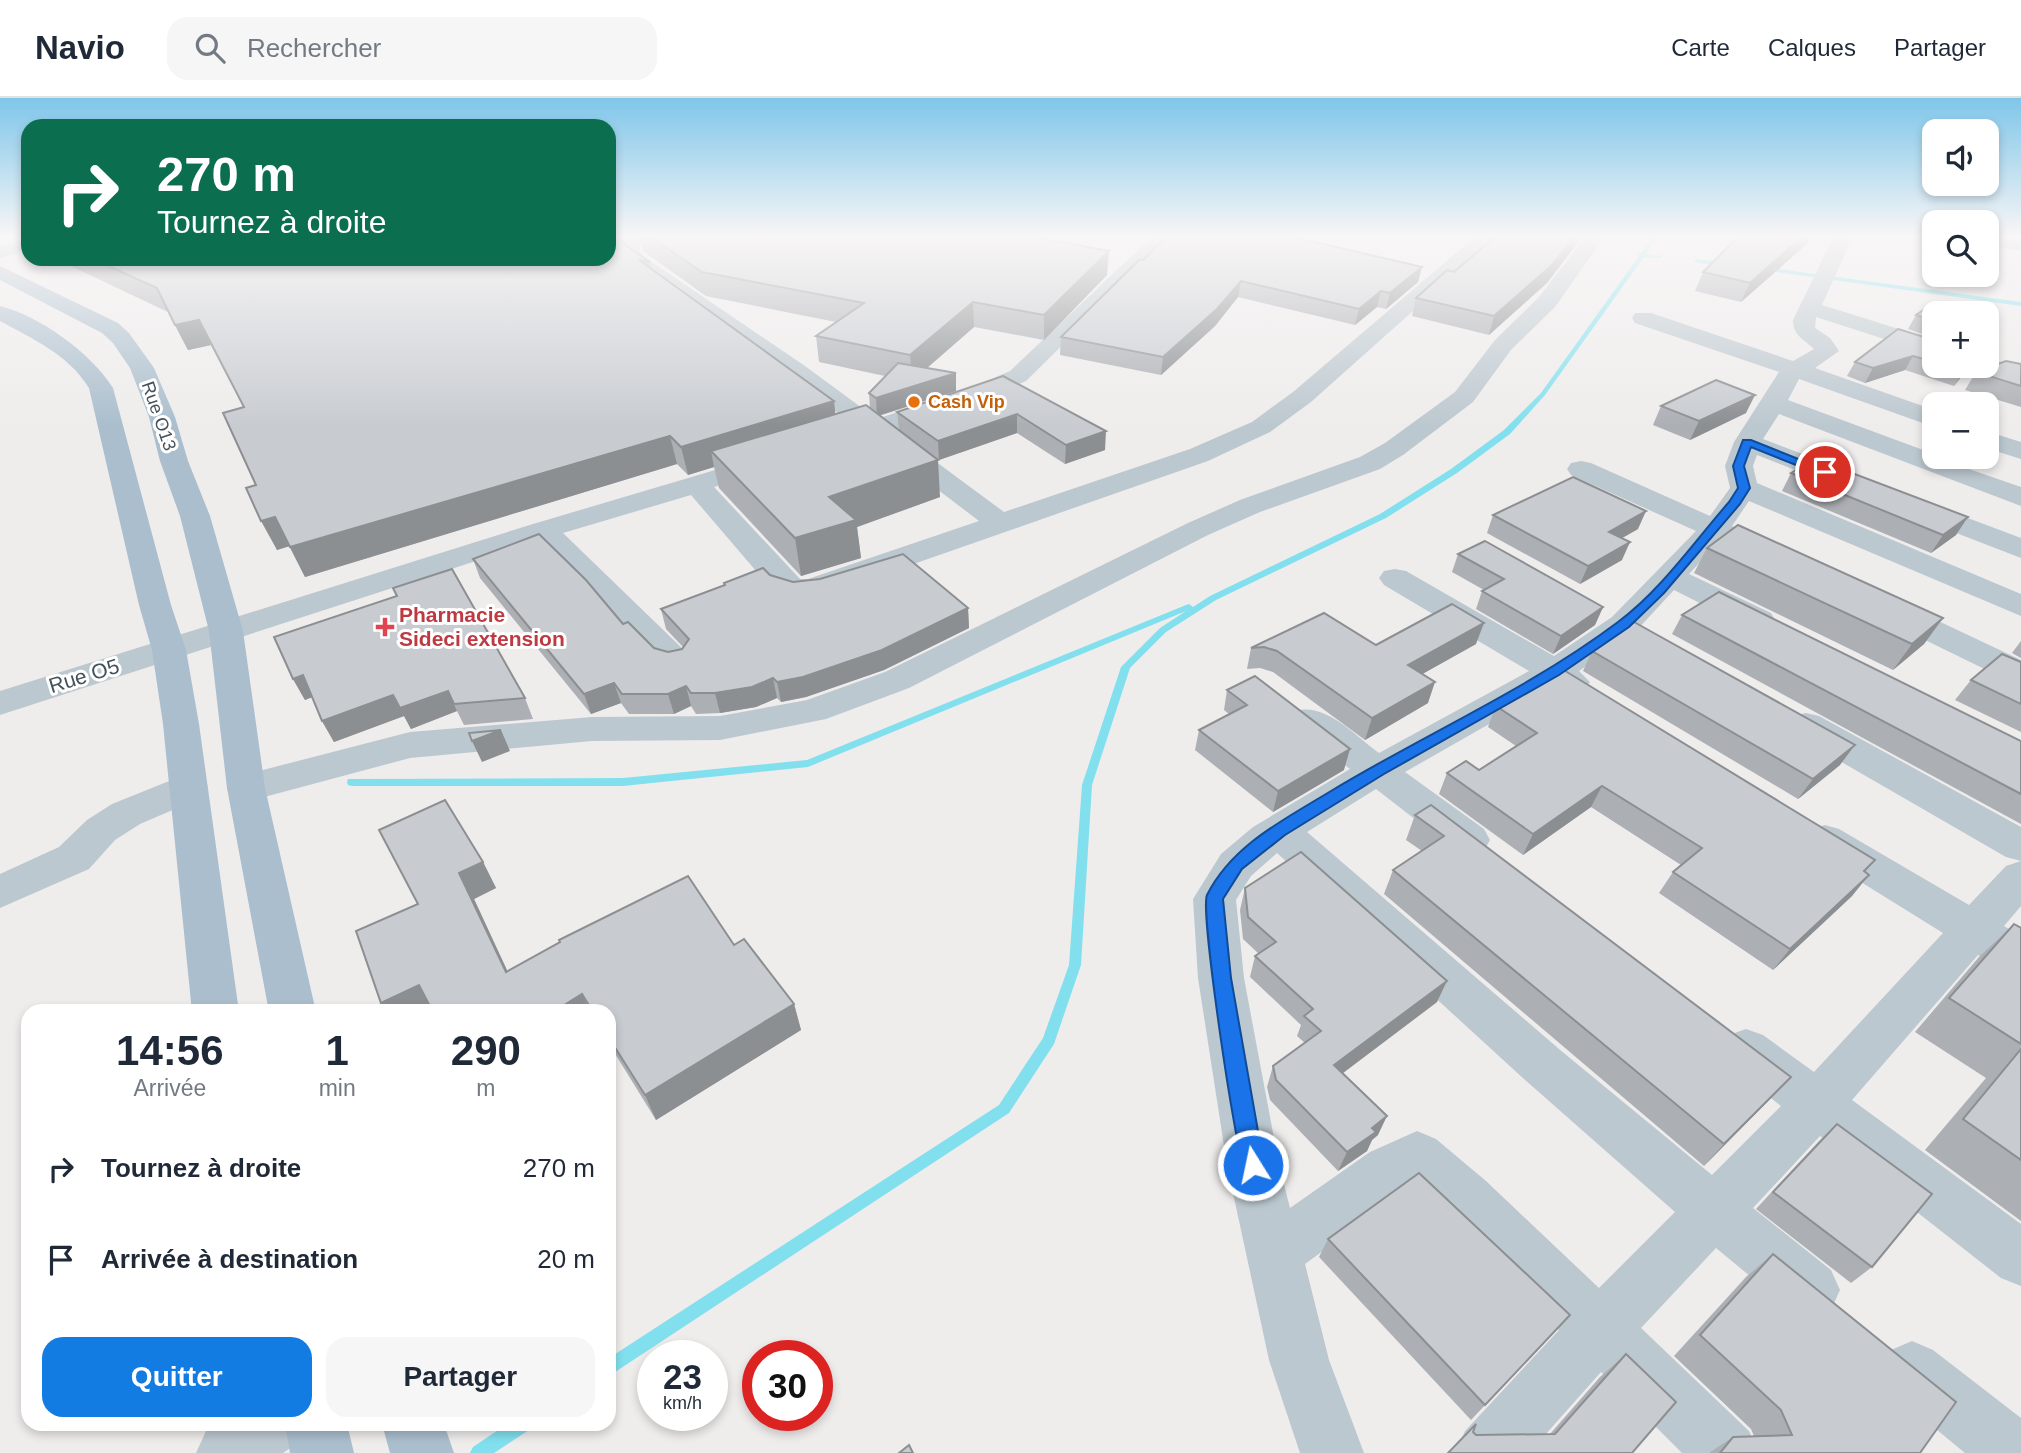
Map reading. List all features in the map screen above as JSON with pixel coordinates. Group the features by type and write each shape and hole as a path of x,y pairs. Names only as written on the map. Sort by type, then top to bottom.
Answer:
{"main road":[{"name":"Rue O13","path":"53,299 110,328 121,338 138,362 162,417 174,461 195,516 226,631 246,788 291,1004"},
{"path":"0,312 65,349 95,376 101,388 144,565 169,650 189,787 205,942 215,1004"},
{"path":"317,1431 322,1453"},
{"path":"415,1431 422,1453"}],"street":[{"path":"696,299 1000,523"},
{"name":"Rue O5","path":"0,703 543,530 800,453 1018,376 1088,299"},
{"path":"698,485 716,510 785,585 797,589 811,589 1199,455 1261,426 1302,397 1415,299"},
{"path":"246,788 410,745 592,729 720,729 813,711 897,680 1198,529 1250,506 1370,463 1394,449 1464,397 1503,345 1549,299"},
{"path":"1332,1453 1299,1360 1253,1165 1226,1005 1214,899 1236,865 1279,831 1378,770 1554,671 1640,632 1671,577 1715,529 1744,488 1739,466 1747,442 1794,369 1827,351 1822,342 1804,330 1804,320 1813,299"},
{"path":"1809,307 1922,344"},
{"path":"1643,318 1922,415"},
{"path":"1999,369 2021,376"},
{"path":"1774,403 2021,497"},
{"path":"1747,442 2021,549"},
{"path":"1999,443 2021,451"},
{"path":"1581,469 1763,551"},
{"path":"1744,488 2021,606"},
{"path":"543,530 674,659"},
{"path":"1671,577 1782,632"},
{"path":"1395,578 1605,703"},
{"path":"1860,596 2021,673"},
{"path":"1590,605 1640,632"},
{"path":"1280,698 1497,861"},
{"path":"1783,712 2021,846"},
{"path":"0,891 75,858 101,830 115,820 189,787"},
{"path":"1801,825 2021,958"},
{"path":"1279,831 1712,1211 2015,1453"},
{"path":"1487,1453 1600,1329 1816,1104 2021,877"},
{"path":"1717,1028 2021,1258"},
{"path":"1273,1253 1390,1170 1418,1156 1727,1453"},
{"path":"228,1453 261,1431"}],"building":[{"path":"162,299 693,299 834,401 681,447 670,436 290,547 275,517 261,521 246,488 256,485 223,413 244,407 199,320 175,325"},
{"path":"844,299 1060,299 1044,315 973,302 910,355 816,336 864,303"},
{"path":"1099,299 1225,299 1163,357 1061,337"},
{"path":"1318,299 1371,299 1359,309"},
{"path":"1421,299 1513,299 1494,316"},
{"path":"1898,329 1922,336 1922,359 1913,356 1873,368 1855,362"},
{"path":"2006,361 2021,364 2021,386 1995,378 1999,378 1999,364"},
{"path":"898,363 956,373 876,398 869,393"},
{"path":"1003,376 1106,431 1066,445 1017,414 938,441 897,412"},
{"path":"1716,380 1755,395 1699,421 1661,406"},
{"path":"866,405 938,460 829,497 856,520 795,538 711,451"},
{"path":"1815,459 1968,517 1943,535 1791,473"},
{"path":"1573,477 1646,511 1609,532 1630,542 1588,566 1493,515"},
{"path":"1738,525 1943,618 1912,644 1707,548"},
{"path":"539,534 586,580 623,624 628,622 654,648 668,652 682,649 689,639 661,609 763,568 770,575 793,582 820,579 903,554 968,608 882,650 803,677 777,682 773,678 752,687 715,693 691,693 686,686 668,694 622,694 614,683 584,694 473,559"},
{"path":"1485,541 1603,607 1561,636 1482,591 1504,579 1458,554"},
{"path":"452,569 525,698 454,704 448,691 400,708 393,695 322,721 303,675 293,679 274,637 397,596 393,588"},
{"path":"1719,592 2021,741 2021,794 1682,615"},
{"path":"1452,604 1484,623 1408,665 1435,682 1372,718 1277,651 1264,647 1251,648 1324,613 1376,645"},
{"path":"1634,622 1855,745 1813,779 1592,651"},
{"path":"2002,654 2021,662 2021,704 1971,680"},
{"path":"1562,669 1875,860 1864,871 1869,875 1790,949 1673,872 1702,848 1602,786 1533,834 1447,773 1466,761 1479,770 1537,733 1496,706"},
{"path":"1255,676 1350,749 1278,791 1199,730 1247,705 1227,690"},
{"path":"501,730 472,741 469,733"},
{"path":"445,800 483,862 459,873 506,972 560,942 559,940 688,876 734,945 744,939 794,1004 645,1095 616,1049 616,1004 588,1004 582,994 566,1004 429,1004 419,985 381,1003 356,931 418,904 379,830"},
{"path":"1431,805 1791,1077 1724,1144 1393,870 1444,836 1415,815"},
{"path":"1301,852 1447,981 1334,1065 1387,1116 1372,1128 1376,1132 1347,1152 1276,1080 1273,1066 1321,1031 1304,1016 1313,1009 1255,956 1276,942 1248,917 1245,888"},
{"path":"2014,924 2021,928 2021,1044 1949,998"},
{"path":"2021,1049 2021,1160 1963,1119"},
{"path":"1837,1124 1932,1194 1872,1267 1773,1192"},
{"path":"1419,1173 1570,1315 1485,1405 1328,1239"},
{"path":"1773,1254 1956,1402 1920,1453 1720,1453 1733,1437 1792,1435 1781,1410 1700,1335"},
{"path":"1626,1354 1676,1402 1632,1453 1448,1453 1476,1424 1473,1432 1476,1435 1555,1434"},
{"path":"909,1445 913,1453 899,1453"}],"waterway":[{"path":"616,1363 1004,1109 1049,1040 1075,965 1087,785 1126,667 1163,630 1213,598 1383,516 1454,471 1507,432 1543,394 1611,299"},
{"path":"1986,299 2021,304"},
{"path":"352,782 623,782 808,763 1189,607"},
{"path":"479,1453 512,1431"}],"place":[{"name":"Cash Vip","path":"914,402"},
{"name":"Pharmacie Sideci extension","path":"385,627"}],"route":[{"path":"1253,1165 1221,978 1214,899 1236,865 1267,838 1378,770 1554,671 1624,624 1648,602 1715,529 1734,504 1744,488 1739,466 1747,442 1825,472"}]}
